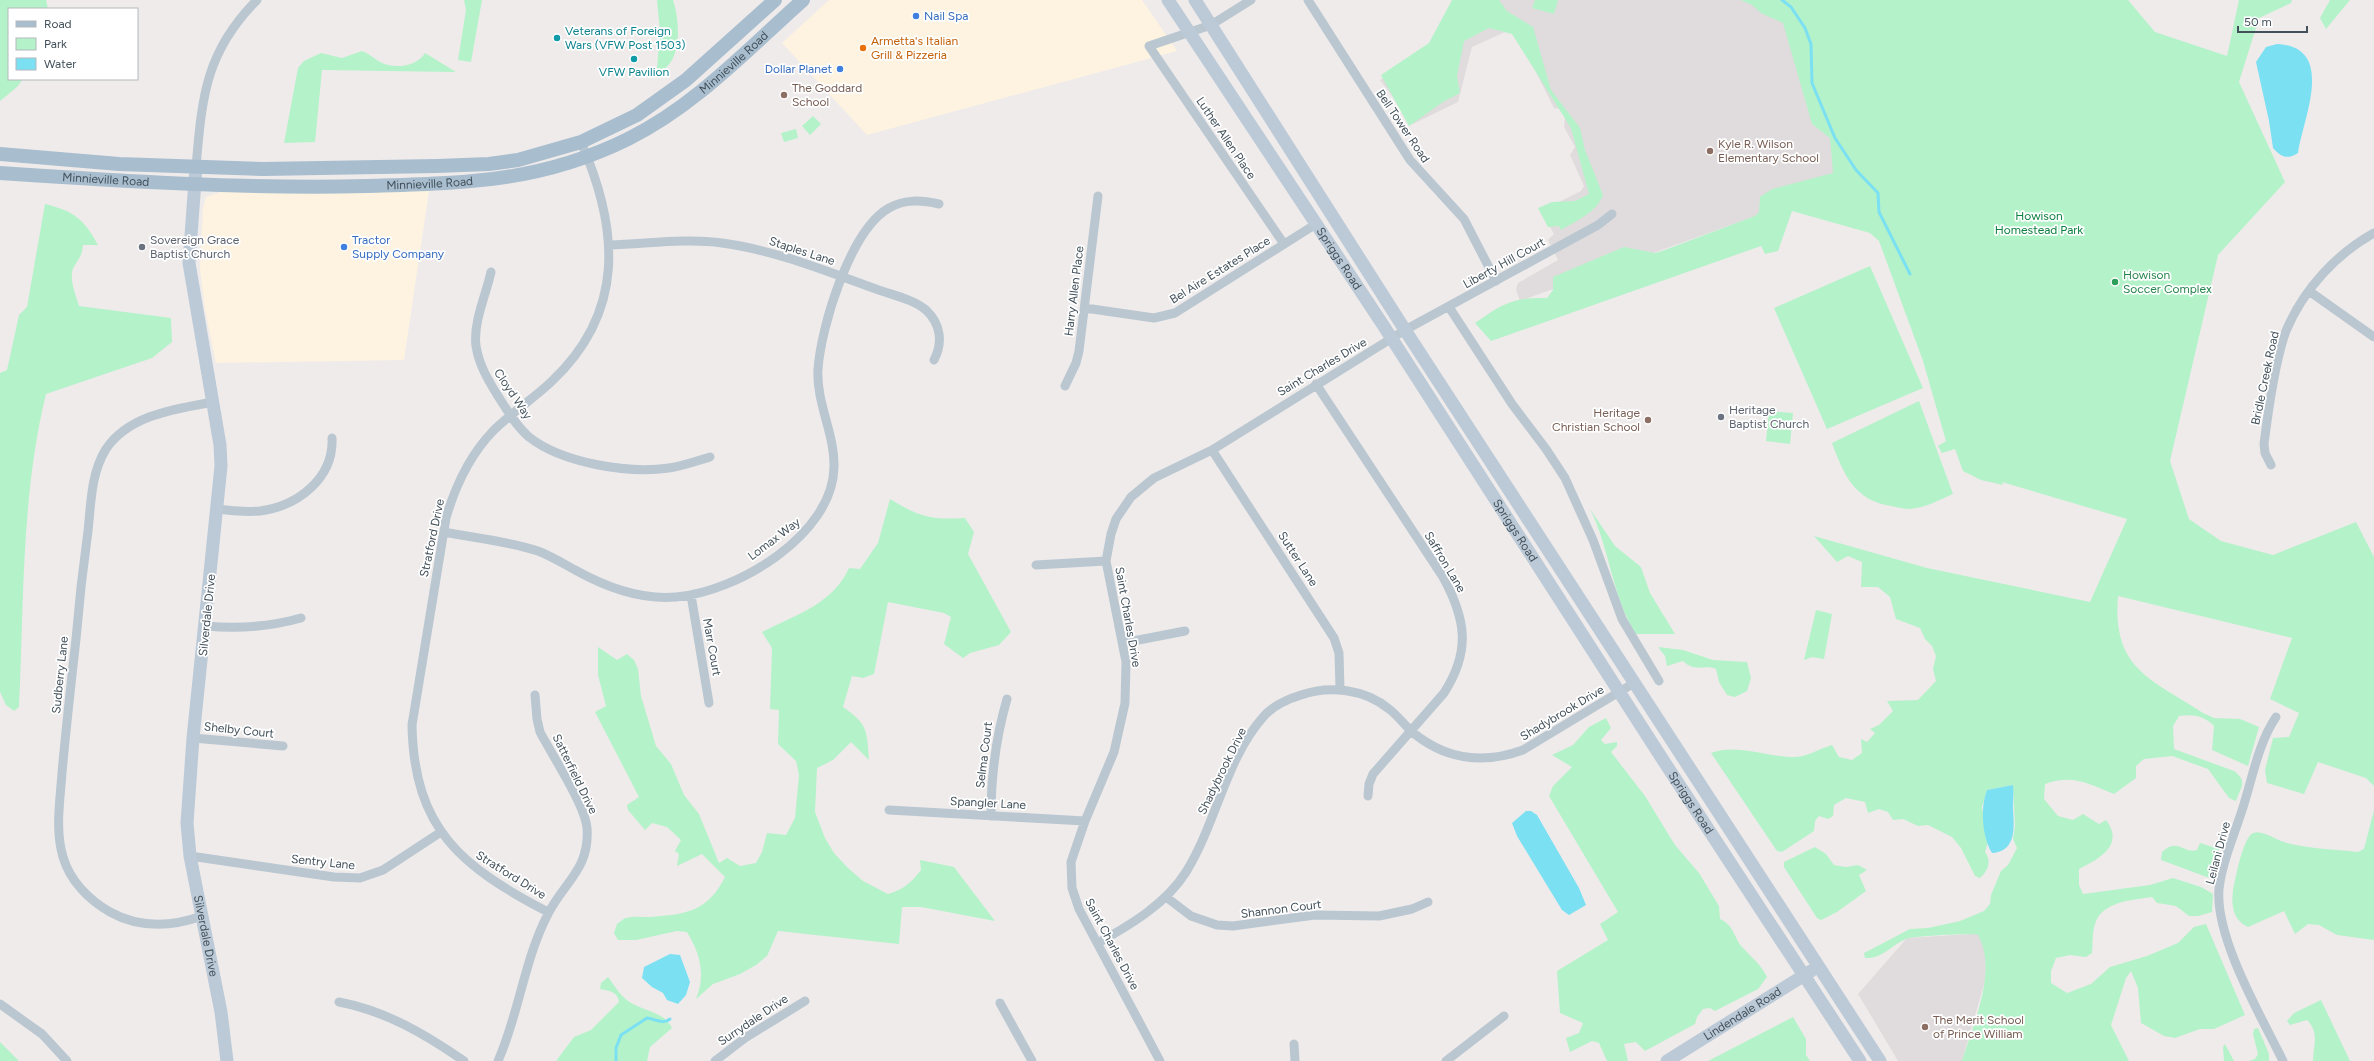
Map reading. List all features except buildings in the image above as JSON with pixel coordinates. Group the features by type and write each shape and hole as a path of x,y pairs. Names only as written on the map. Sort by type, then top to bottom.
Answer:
{"main road":[{"name":"Minnieville Road","path":"0,154 119,164 264,169 489,164 525,158 581,142 623,123 658,102 686,80 775,0"},
{"name":"Minnieville Road","path":"0,173 194,184 328,187 477,181 537,173 587,157 628,139 677,109 712,82 803,0"},
{"name":"Spriggs Road","path":"1168,0 1392,339 1860,1061"},
{"name":"Spriggs Road","path":"1195,0 1210,26 1405,330 1880,1061"},
{"name":"Silverdale Drive","path":"196,167 189,263 213,402 221,466 206,626 187,798 190,856 221,1012 227,1061"},
{"name":"Lindendale Road","path":"1666,1061 1818,967"}],"street":[{"path":"196,167 200,120 208,74 224,40 257,0"},
{"path":"1189,32 1210,26 1251,0"},
{"name":"Bell Tower Road","path":"1308,0 1410,160 1464,219 1496,281"},
{"name":"Luther Allen Place","path":"1189,32 1149,46 1284,244"},
{"name":"Stratford Drive","path":"548,912 478,870 453,847 441,832 431,816 419,784 413,747 412,726 444,532 450,505 466,468 493,431 552,382 586,342 600,310 605,291 610,246 602,201 581,142"},
{"name":"Harry Allen Place","path":"1065,386 1076,362 1085,308 1098,196"},
{"name":"Lomax Way","path":"444,532 515,544 539,552 597,581 622,590 656,597 691,595 713,590 754,570 809,528 827,503 831,492 834,465 820,396 818,372 823,338 842,277 859,241 879,215 889,208 910,201 924,200 939,204"},
{"name":"Liberty Hill Court","path":"1405,330 1598,225 1612,214"},
{"name":"Bel Aire Estates Place","path":"1085,308 1143,317 1165,316 1186,307 1316,224"},
{"name":"Bridle Creek Road","path":"2271,465 2265,453 2264,444 2281,348 2293,317 2309,291 2339,258 2374,233"},
{"name":"Staples Lane","path":"610,246 705,241 722,243 771,253 842,277 911,302 926,310 938,327 940,336 940,344 934,360"},
{"name":"Cloyd Way","path":"491,272 477,323 476,345 483,371 511,416 529,436 553,451 612,467 644,470 669,468 710,457"},
{"path":"2309,291 2374,337"},
{"path":"1449,307 1512,404 1546,449 1564,478 1593,540 1622,619 1659,681"},
{"name":"Saint Charles Drive","path":"1160,1061 1098,943 1078,909 1072,888 1072,862 1085,821 1106,776 1121,728 1127,683 1123,643 1106,561 1111,534 1116,519 1131,497 1154,478 1212,450 1405,330"},
{"name":"Saffron Lane","path":"1316,384 1443,576 1460,615 1463,642 1458,667 1444,693 1373,774 1369,784 1368,796"},
{"name":"Sudberry Lane","path":"202,916 173,924 145,924 123,918 103,908 80,887 69,872 60,844 58,828 65,736 83,569 96,471 106,449 120,433 131,424 168,412 213,402"},
{"path":"217,510 260,511 275,507 302,494 314,485 327,469 332,450 332,438"},
{"name":"Sutter Lane","path":"1212,450 1334,638 1341,671 1340,689"},
{"path":"1036,565 1106,561"},
{"name":"Marr Court","path":"691,595 709,703"},
{"path":"206,626 245,628 266,626 301,618"},
{"path":"1123,643 1185,631"},
{"name":"Shadybrook Drive","path":"1098,943 1148,912 1166,897 1186,873 1245,745 1265,716 1286,701 1316,690 1340,689 1376,700 1389,708 1424,741 1452,755 1475,759 1509,755 1538,742 1634,683"},
{"name":"Satterfield Drive","path":"498,1061 534,944 548,912 580,868 586,848 587,826 583,812 540,732 536,714 535,695"},
{"name":"Selma Court","path":"991,816 993,764 1007,699"},
{"name":"Leilani Drive","path":"2276,716 2265,736 2222,874 2219,902 2221,917 2231,950 2283,1061"},
{"name":"Shelby Court","path":"193,738 283,746"},
{"name":"Spangler Lane","path":"889,810 1085,821"},
{"name":"Sentry Lane","path":"190,856 334,877 360,878 383,870 441,832"},
{"name":"Shannon Court","path":"1166,897 1191,916 1212,923 1233,926 1315,915 1379,916 1395,914 1428,902"},
{"name":"Surrydale Drive","path":"715,1061 745,1038 805,1001"},
{"path":"339,1002 362,1006 399,1021 464,1061"},
{"path":"1000,1003 1032,1061"},
{"path":"0,1004 42,1034 67,1061"},
{"path":"1446,1061 1504,1016"},
{"path":"1294,1044 1295,1061"}],"shaded area":[{"path":"829,0 1142,0 1177,51 867,135 782,43"},
{"name":"Kyle R. Wilson Elementary School","path":"1456,0 1791,0 1856,180 1520,301 1516,290 1518,283 1558,260 1548,240 1554,234 1541,211 1581,191 1584,186 1570,155 1575,147 1564,127 1565,117 1560,109 1554,108 1514,28 1472,47 1458,102 1413,124 1380,80 1435,45"},
{"path":"429,191 404,360 216,363 205,310 200,269 203,208 206,197 221,192"},
{"name":"The Merit School of Prince William","path":"1986,933 1985,981 1962,1061 1898,1061 1858,994 1907,938"}],"green space":[{"path":"0,0 46,0 48,8 8,8 8,80 22,80 17,87 0,101"},
{"path":"464,0 482,0 471,62 458,60 466,10"},
{"path":"657,0 673,0 678,29 676,51 672,60 666,67 658,72 660,32"},
{"path":"1452,0 1499,0 1507,11 1533,27 1551,90 1580,128 1585,150 1603,195 1591,211 1561,230 1559,226 1548,227 1538,208 1552,202 1575,201 1589,194 1571,128 1512,34 1489,28 1464,41 1457,76 1460,93 1443,102 1409,126 1381,75 1429,43"},
{"path":"1535,0 1558,0 1554,14 1532,8"},
{"name":"Howison Homestead Park","path":"1741,0 2128,0 2155,32 2227,56 2239,0 2292,0 2291,3 2259,18 2239,82 2285,182 2218,255 2170,461 2189,519 2221,541 2273,555 2356,522 2374,557 2374,786 2366,778 2318,762 2304,794 2267,783 2265,770 2273,738 2289,737 2299,713 2270,699 2292,638 2118,596 2118,621 2122,641 2129,657 2139,670 2152,681 2203,713 2214,718 2240,719 2259,727 2248,766 2212,750 2214,726 2207,720 2189,715 2179,716 2173,726 2174,749 2234,771 2241,778 2241,788 2236,801 2229,798 2208,769 2172,756 2144,759 2136,766 2136,778 2114,794 2088,784 2072,780 2064,780 2045,784 2044,799 2058,816 2073,820 2083,814 2099,824 2106,820 2111,829 2113,837 2107,850 2094,861 2079,869 2079,885 2083,894 2150,885 2173,878 2201,887 2213,894 2212,912 2198,916 2189,916 2176,906 2157,903 2152,897 2127,901 2111,906 2104,910 2095,924 2092,953 2086,957 2070,955 2056,958 2051,971 2051,983 2067,993 2091,984 2110,967 2147,956 2178,943 2194,927 2206,924 2245,1015 2214,1029 2200,1029 2175,1038 2164,1036 2141,1023 2138,988 2131,971 2126,978 2111,1025 2129,1061 1962,1061 1982,998 1985,981 1984,949 1978,935 1911,938 1906,939 1882,954 1871,958 1865,958 1864,953 1910,929 1928,928 1960,921 1984,911 1990,904 1991,895 2001,871 2008,865 2017,848 2013,839 2015,826 2013,785 1987,790 1982,807 1988,842 1985,852 1989,862 1987,869 1980,878 1975,876 1961,848 1952,837 1928,825 1918,826 1903,819 1893,820 1888,812 1879,809 1868,813 1865,802 1846,798 1834,805 1833,816 1828,819 1819,816 1815,821 1814,831 1782,852 1777,851 1711,753 1731,749 1799,757 1832,745 1839,757 1852,760 1862,753 1861,739 1867,742 1875,733 1870,729 1879,725 1893,711 1887,701 1918,700 1936,681 1933,669 1936,656 1932,646 1925,639 1920,628 1896,619 1890,597 1878,587 1861,587 1862,562 1848,556 1837,562 1814,536 1927,568 2090,602 2127,519 2002,482 2003,485 1981,480 1963,471 1955,449 1942,453 1938,446 1946,441 1923,361 1879,241 1870,233 1792,211 1778,251 1765,254 1761,246 1491,341 1475,323 1501,306 1516,300 1547,298 1553,290 1553,277 1624,247 1655,253 1662,251 1755,216 1759,212 1760,197 1772,189 1833,173 1830,138 1812,124 1783,23 1761,13 1752,5"},
{"path":"2330,0 2350,0 2326,29 2320,18"},
{"path":"362,51 380,62 392,66 411,64 417,61 425,53 456,72 322,70 315,142 284,143 298,68 304,61 321,53 342,58"},
{"path":"813,116 821,124 810,135 802,126"},
{"path":"796,129 798,138 784,142 781,133"},
{"path":"45,204 64,210 77,217 83,222 98,245 83,245 80,256 73,269 72,280 79,306 171,318 172,342 152,358 46,394 38,432 28,510 23,589 19,707 14,711 6,705 0,692 0,373 7,370 19,315 27,307"},
{"path":"1870,266 1923,388 1827,429 1774,308"},
{"path":"1919,401 1953,494 1927,505 1910,509 1878,503 1859,492 1852,484 1841,466 1832,443"},
{"path":"1769,411 1793,413 1790,444 1766,441"},
{"path":"890,499 909,510 926,516 934,518 965,518 974,532 968,554 1011,632 999,645 970,653 963,658 944,644 951,617 944,613 888,602 874,674 863,678 852,676 843,707 857,718 865,729 868,742 869,760 851,742 833,760 817,768 815,812 825,838 834,853 863,881 888,894 903,888 914,878 921,870 920,860 954,867 995,921 921,907 902,907 899,944 778,931 767,956 756,965 740,974 713,984 696,999 701,981 700,964 692,940 687,932 677,931 636,940 618,940 614,933 617,924 625,918 675,914 695,909 711,898 725,877 702,854 677,866 679,854 675,851 681,840 667,827 652,823 645,830 628,810 627,805 639,797 595,712 606,706 598,675 598,647 617,660 627,654 634,660 638,669 641,696 656,746 671,764 684,795 699,814 719,863 727,858 740,866 756,863 762,852 767,833 786,835 795,818 799,775 796,761 778,744 779,710 770,709 772,648 762,632 812,608 833,591 842,581 849,568 860,569 878,543"},
{"path":"1590,509 1615,546 1641,567 1650,593 1675,634 1636,634 1628,620 1616,589 1597,524"},
{"path":"1816,610 1832,614 1824,659 1812,657 1804,660"},
{"path":"1658,647 1683,650 1713,660 1747,662 1751,678 1747,691 1735,697 1727,695 1719,682 1716,669 1707,667 1692,667 1683,661 1667,666 1665,656"},
{"path":"1606,718 1611,728 1601,740 1605,744 1617,742 1617,746 1611,752 1645,796 1675,845 1699,873 1719,906 1720,919 1729,925 1740,944 1765,972 1767,977 1758,989 1715,1011 1710,1008 1703,1009 1697,1017 1695,1024 1645,1051 1636,1042 1624,1044 1628,1061 1607,1061 1599,1043 1592,1041 1570,1052 1566,1038 1579,1033 1583,1023 1560,1013 1557,971 1608,940 1600,924 1618,912 1549,796 1553,786 1572,767 1552,755 1573,745 1589,727"},
{"path":"2374,810 2374,940 2337,935 2319,925 2308,924 2295,934 2284,911 2248,927 2239,921 2234,912 2232,902 2233,890 2243,850 2249,836 2257,832 2283,842 2296,845 2358,852 2364,849"},
{"path":"2200,843 2219,849 2212,879 2161,860 2162,852 2172,846 2192,851 2197,850"},
{"path":"1815,847 1826,854 1834,865 1846,867 1858,865 1867,870 1859,875 1866,891 1837,912 1821,920 1817,918 1784,867 1784,862"},
{"path":"608,977 625,999 664,1018 672,1028 650,1047 647,1061 556,1061 574,1037 591,1030 619,1002 615,994 610,991 600,989 601,983"},
{"path":"2321,1000 2350,1061 2313,1061 2315,1035 2311,1025 2307,1020 2290,1025 2287,1021 2294,1013"},
{"path":"1793,1017 1806,1039 1806,1055 1810,1061 1708,1061"},
{"path":"2258,1028 2269,1054 2269,1061 2249,1061 2255,1059 2258,1054 2253,1034 2254,1029"},
{"path":"0,1042 19,1061 0,1061"},
{"path":"2225,1044 2234,1061 2224,1061 2223,1047"}],"water":[{"path":"2277,44 2295,48 2306,57 2311,71 2312,86 2298,153 2287,157 2279,154 2273,148 2269,121 2256,62 2266,47"},
{"path":"2013,785 2014,823 2012,837 2006,848 1992,853 1986,839 1983,822 1983,805 1987,790"},
{"path":"1526,811 1531,811 1537,815 1579,888 1586,905 1569,915 1562,910 1517,836 1512,823"},
{"path":"670,954 680,955 690,982 686,995 678,1004 667,1000 663,993 652,987 642,978 644,967"}],"waterway":[{"path":"1782,0 1791,7 1805,28 1811,44 1812,83 1835,138 1856,170 1878,193 1879,212 1910,274"},
{"path":"616,1061 616,1048 621,1035 647,1018 662,1022 670,1019"}],"place":[{"name":"Nail Spa","path":"916,16"},
{"name":"Veterans of Foreign Wars (VFW Post 1503)","path":"557,38"},
{"name":"Armetta's Italian Grill & Pizzeria","path":"863,48"},
{"name":"VFW Pavilion","path":"634,59"},
{"name":"Dollar Planet","path":"840,69"},
{"name":"The Goddard School","path":"784,95"},
{"name":"Kyle R. Wilson Elementary School","path":"1710,151"},
{"name":"Sovereign Grace Baptist Church","path":"142,247"},
{"name":"Tractor Supply Company","path":"344,247"},
{"name":"Howison Soccer Complex","path":"2115,282"},
{"name":"Heritage Baptist Church","path":"1721,417"},
{"name":"Heritage Christian School","path":"1648,420"},
{"name":"The Merit School of Prince William","path":"1925,1027"}]}
